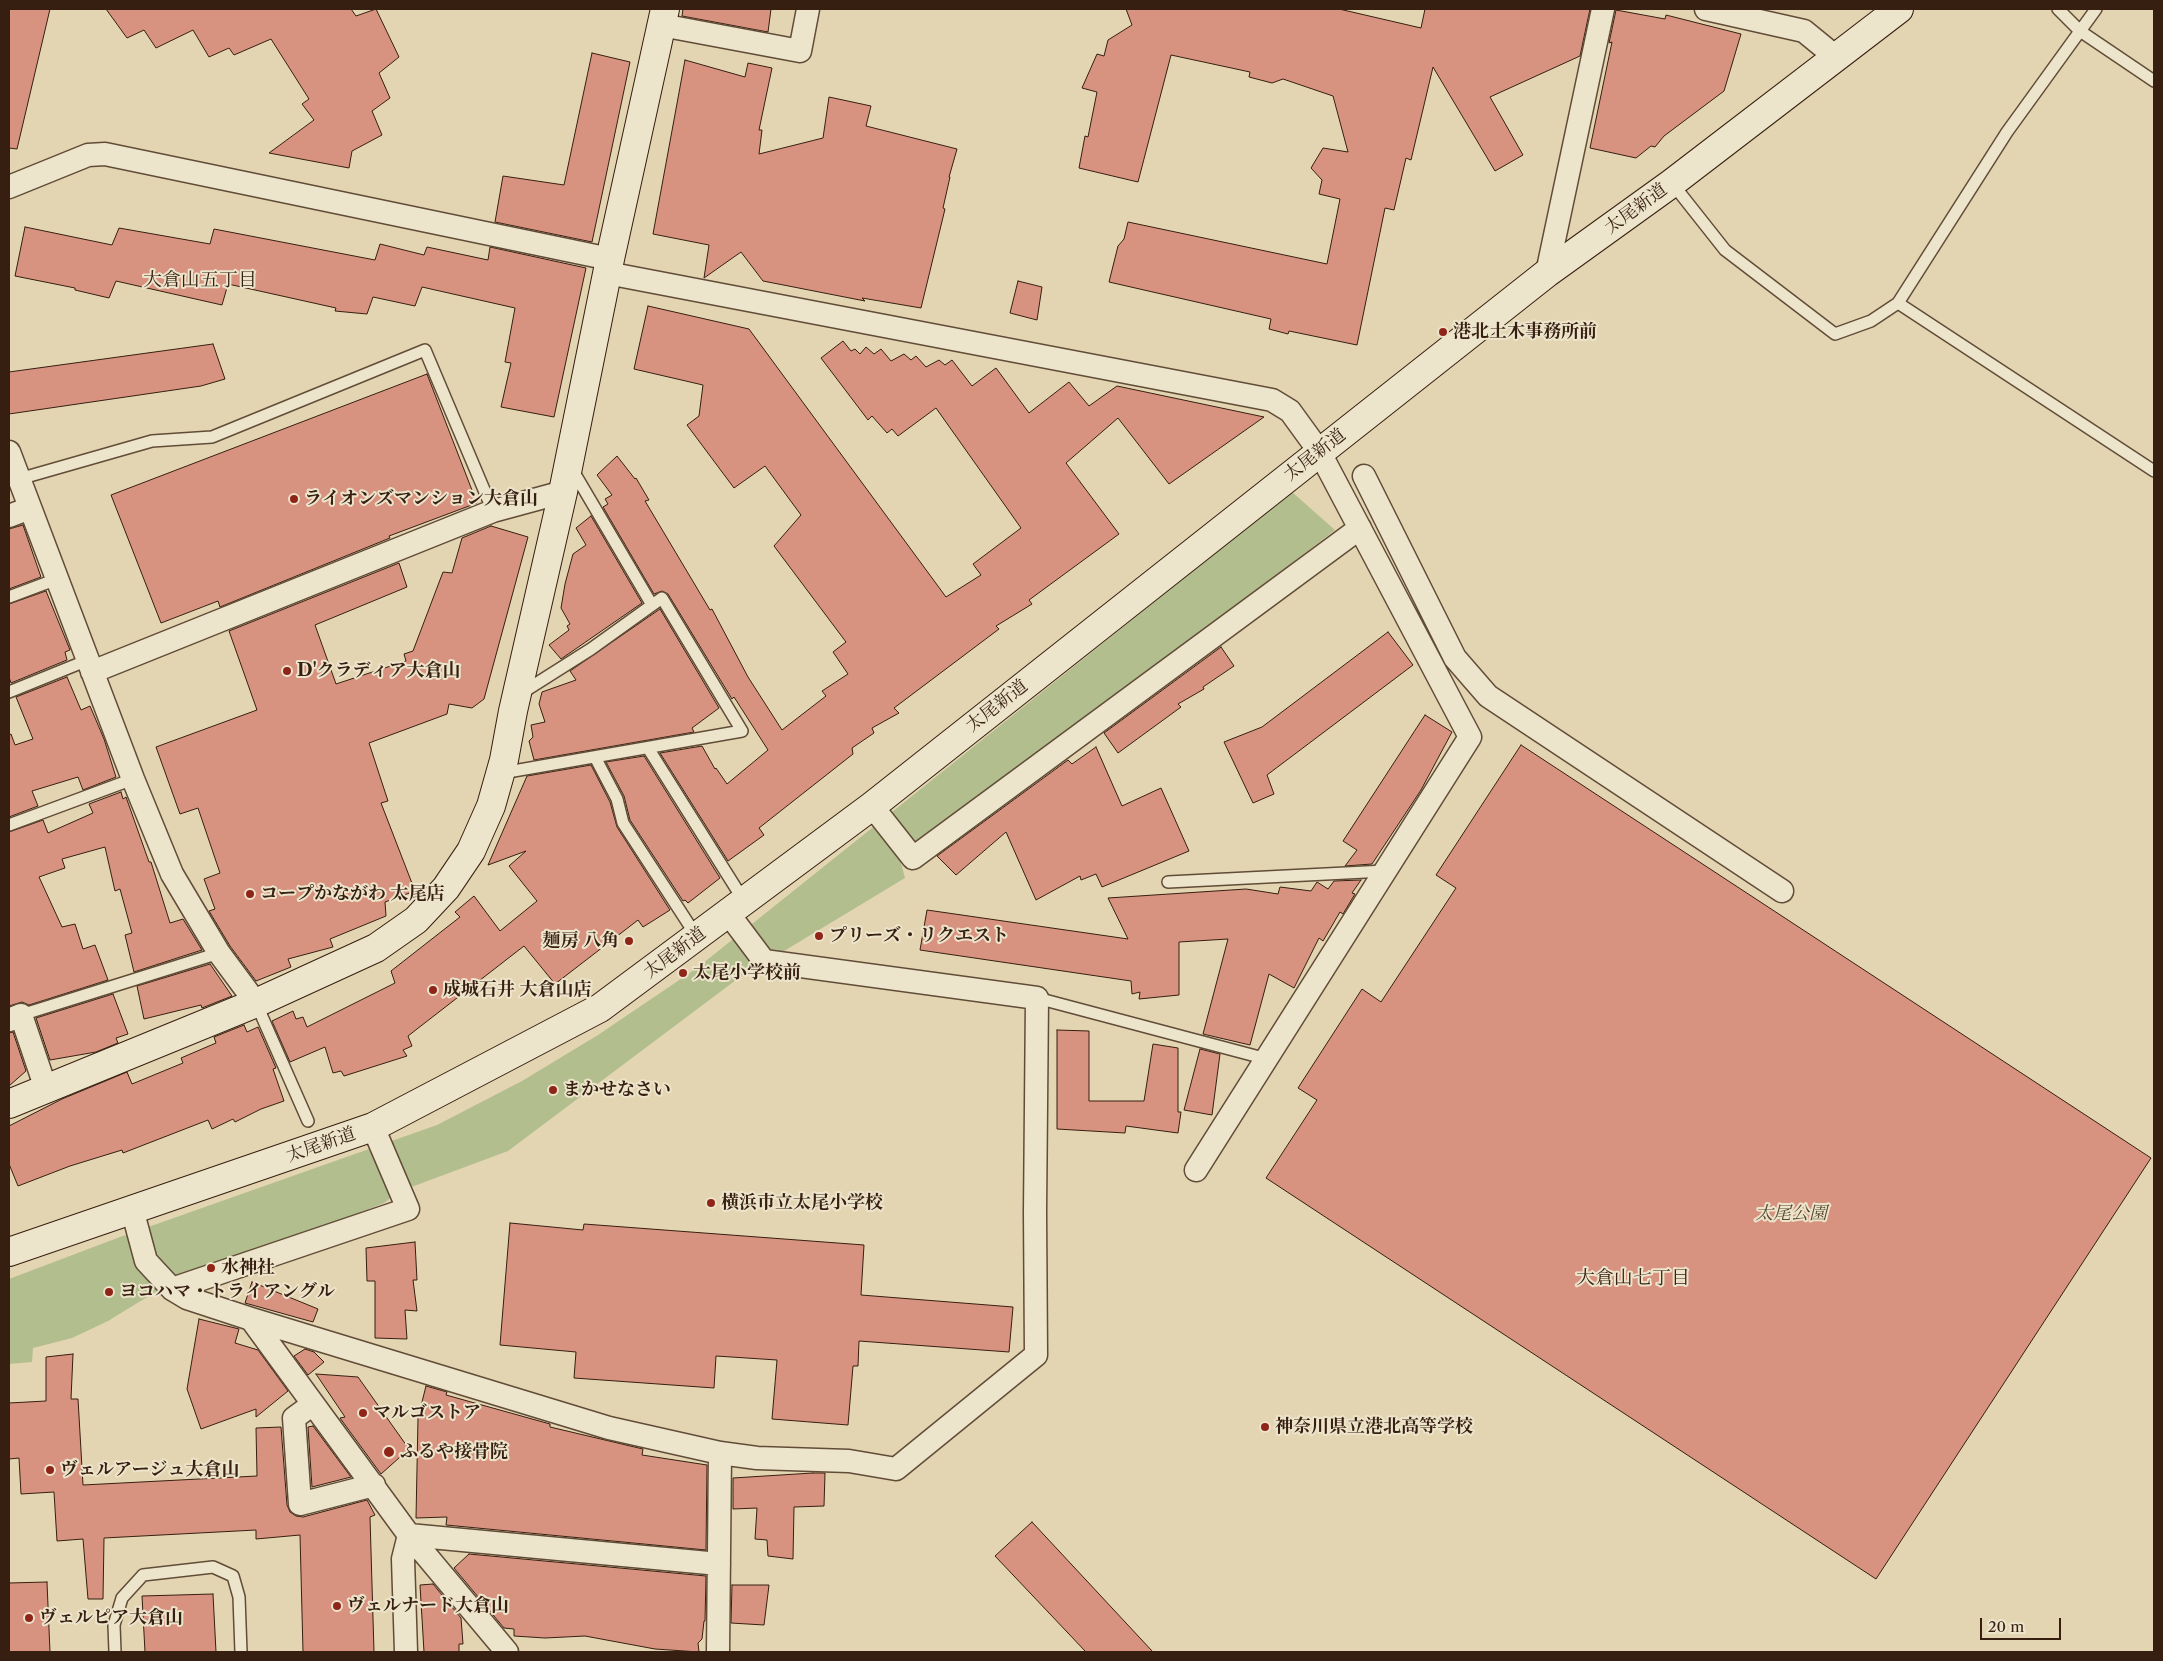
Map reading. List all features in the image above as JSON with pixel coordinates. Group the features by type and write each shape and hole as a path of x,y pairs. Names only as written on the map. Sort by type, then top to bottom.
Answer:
{"street":[{"path":"9,1104 256,1003 376,948 416,920 446,888 471,851 491,806 500,773 663,17 800,51 808,9"},
{"path":"1547,273 1603,9"},
{"path":"1706,9 1804,30 1837,58"},
{"name":"太尾新道","path":"9,1252 373,1128 600,1008 872,806 1318,451 1382,404 1547,273 1672,183 1899,9"},
{"path":"9,187 88,155 105,154 608,266 1272,400 1290,411 1318,451 1470,737 1196,1170"},
{"path":"9,452 133,779 172,874 219,953 256,1003"},
{"path":"1364,476 1455,658 1488,696 1782,891"},
{"path":"90,666 492,511 562,492"},
{"path":"9,516 30,508"},
{"path":"872,806 913,858 1360,528"},
{"path":"132,1209 146,1261 172,1290 187,1298 609,1428 720,1453 757,1458 849,1461 896,1469 1036,1355 1037,998 764,961 736,907"},
{"path":"15,1018 46,1089"},
{"path":"172,1290 408,1209 373,1128"},
{"path":"251,1319 409,1535 507,1652"},
{"path":"313,1404 294,1418 300,1504 374,1485"},
{"path":"718,1652 720,1453"},
{"path":"409,1535 719,1564"},
{"path":"406,1652 403,1558 409,1535"}],"lane":[{"path":"2058,9 2080,31 2154,81"},
{"path":"1672,183 1725,250 1835,334 1871,321 1898,303 2007,132 2096,9"},
{"path":"1898,303 2154,471"},
{"path":"19,479 152,440 212,437 425,350 492,511"},
{"path":"568,463 652,606"},
{"path":"9,598 57,579"},
{"path":"500,773 742,731 662,598 591,649 516,697"},
{"path":"9,692 90,666"},
{"path":"648,748 736,907"},
{"path":"595,757 617,799 623,823 697,937"},
{"path":"9,825 133,779"},
{"path":"1168,882 1386,871"},
{"path":"15,1018 219,953"},
{"path":"1037,998 1267,1059"},
{"path":"256,1003 308,1121"},
{"path":"115,1652 114,1625 122,1598 143,1575 213,1567 233,1576 239,1597 240,1652"}],"green space":[{"path":"1292,492 1335,530 901,863 905,878 736,980 508,1151 398,1192 384,1203 152,1294 108,1321 72,1338 33,1348 32,1362 9,1364 9,1279 120,1237 437,1125 522,1081 598,1035 697,968"}],"building":[{"path":"9,9 50,9 17,149 9,148"},
{"path":"106,9 351,9 356,16 376,9 399,57 379,73 390,98 372,111 382,135 352,151 349,168 269,153 314,120 302,104 309,99 271,39 234,55 229,48 209,57 193,30 156,48 144,30 127,38"},
{"path":"683,9 771,9 768,32 682,16"},
{"path":"1126,9 1339,9 1421,28 1425,9 1590,9 1580,56 1490,97 1523,155 1495,171 1433,67 1411,160 1406,158 1394,210 1385,208 1357,345 1289,331 1288,334 1269,329 1271,319 1109,282 1118,246 1124,239 1128,222 1327,264 1340,199 1319,194 1322,180 1311,168 1323,148 1348,152 1333,96 1283,79 1272,83 1249,77 1250,72 1171,55 1138,182 1079,168 1085,136 1088,137 1097,92 1082,88 1097,54 1104,56 1108,40 1132,25"},
{"path":"1616,10 1665,19 1666,15 1741,34 1724,91 1664,136 1655,147 1651,146 1636,158 1590,148 1612,42 1609,43"},
{"path":"592,53 630,62 592,242 495,222 503,176 564,185"},
{"path":"685,60 745,77 748,63 772,68 759,130 762,130 759,154 823,138 829,97 871,106 866,126 957,149 949,177 943,208 945,209 921,308 862,298 865,301 763,281 741,252 704,278 709,245 653,234"},
{"path":"25,227 112,245 119,228 210,244 214,229 375,260 380,244 424,255 427,247 488,260 490,247 586,268 554,417 501,407 511,363 505,362 515,308 422,287 415,306 373,297 367,314 335,311 336,308 228,284 222,305 116,281 109,298 75,290 75,288 15,276"},
{"path":"1018,281 1042,287 1037,320 1010,313"},
{"path":"648,306 749,329 946,597 981,575 973,564 1021,528 936,408 898,436 892,429 887,433 872,416 868,420 821,358 843,341 851,351 855,349 860,354 866,347 874,354 881,349 891,361 904,354 911,360 916,356 926,367 939,360 945,365 952,360 972,386 996,368 1029,413 1069,382 1089,406 1117,386 1264,417 1169,484 1118,418 1066,463 1119,534 1029,600 1032,604 996,626 999,629 894,708 899,713 872,728 874,733 852,748 853,754 759,828 764,835 728,861 660,753 702,746 715,769 727,784 768,750 734,697 732,699 668,594 662,591 654,594 603,507 608,504 605,499 612,495 597,475 617,456 636,478 649,500 645,501 710,610 712,609 748,677 782,730 826,696 822,691 848,674 833,652 846,642 774,546 801,515 765,466 734,488 687,425 699,416 703,385 634,369"},
{"path":"213,344 225,379 201,386 9,414 9,372"},
{"name":"ライオンズマンション大倉山","path":"427,374 477,503 389,536 390,538 220,607 218,601 161,623 111,495"},
{"path":"591,516 642,603 561,659 549,645 569,630 567,626 570,624 561,608 565,584 573,554 586,545 576,528"},
{"path":"23,525 41,577 9,589 9,529"},
{"path":"491,526 528,537 484,699 472,708 449,704 447,714 369,743 388,801 381,803 415,891 385,902 386,916 330,939 333,947 288,959 291,967 256,981 230,946 209,911 215,909 204,879 220,873 198,808 180,814 156,747 257,710 229,631 399,563 407,587 315,625 336,684 406,661 404,654 413,651 443,572 452,573 462,538"},
{"path":"46,591 70,650 65,652 67,660 11,683 9,677 9,604"},
{"path":"660,609 719,708 692,728 694,732 534,760 529,741 533,737 531,725 545,722 539,704 542,692 576,680 570,671"},
{"path":"1388,632 1413,665 1267,775 1274,794 1253,803 1224,742 1262,727"},
{"path":"1221,647 1234,666 1203,687 1204,689 1178,704 1181,707 1118,753 1104,733"},
{"path":"67,677 81,710 90,706 104,739 116,777 83,790 78,777 32,791 38,806 9,817 9,735 11,734 15,745 33,739 16,697"},
{"path":"1425,715 1452,732 1421,790 1372,864 1345,866 1357,850 1343,841"},
{"name":"太尾公園","path":"1521,745 2151,1158 1876,1579 1266,1178 1317,1100 1298,1088 1362,989 1381,1002 1456,888 1436,875"},
{"path":"1096,747 1122,806 1161,788 1189,851 1102,887 1096,874 1081,880 1080,876 1036,900 1006,832 956,875 937,856 1068,760 1072,764"},
{"path":"644,756 720,878 688,903 685,900 683,901 630,820 624,796 606,762"},
{"path":"591,765 610,802 617,827 670,910 643,927 638,920 555,984 524,946 408,1036 412,1046 403,1050 407,1056 344,1076 341,1071 333,1073 325,1047 290,1062 272,1021 293,1011 296,1019 303,1017 307,1027 395,983 391,971 460,917 455,912 474,896 500,931 537,901 509,866 526,851 488,865 527,776"},
{"path":"121,792 123,799 126,797 149,862 151,862 170,923 183,919 202,950 134,972 125,935 132,933 120,889 115,891 105,847 62,859 65,868 39,877 62,927 75,924 83,949 95,945 108,980 29,1005 22,1002 9,1006 9,832 43,820 48,833 93,813 89,804"},
{"path":"1361,880 1352,893 1355,894 1343,914 1340,912 1323,941 1319,938 1294,988 1269,974 1250,1045 1203,1034 1228,939 1179,942 1179,995 1139,999 1140,992 1132,994 1131,981 920,950 927,910 1128,939 1108,898 1246,889 1278,894 1280,887 1311,891 1317,882 1328,889 1334,881"},
{"path":"210,964 232,996 202,1008 201,1005 144,1019 137,986"},
{"path":"113,994 128,1034 116,1038 118,1043 96,1052 50,1060 36,1018"},
{"path":"244,1025 247,1032 258,1027 276,1068 273,1069 284,1101 261,1109 235,1122 233,1119 212,1129 208,1120 123,1153 122,1150 70,1166 18,1186 9,1164 9,1126 62,1099 127,1072 132,1084 183,1063 181,1058 216,1043 214,1037"},
{"path":"1057,1030 1089,1031 1089,1101 1144,1101 1153,1044 1178,1048 1178,1112 1181,1112 1178,1133 1126,1126 1125,1133 1057,1129"},
{"path":"13,1032 26,1071 9,1086 9,1033"},
{"path":"1200,1049 1220,1054 1212,1115 1184,1110"},
{"path":"510,1223 583,1230 584,1224 864,1245 861,1295 1013,1307 1009,1352 859,1341 858,1366 853,1366 848,1425 772,1419 777,1360 716,1356 714,1388 574,1378 576,1352 500,1345"},
{"path":"415,1242 417,1280 413,1280 417,1311 405,1310 407,1339 375,1338 375,1281 367,1281 366,1248"},
{"path":"252,1282 318,1309 313,1322 245,1303"},
{"path":"199,1319 239,1329 235,1343 258,1350 288,1391 256,1417 256,1409 201,1429 187,1389"},
{"path":"305,1349 314,1352 324,1362 308,1375 294,1356"},
{"path":"73,1354 71,1399 78,1399 83,1485 257,1476 256,1428 281,1427 287,1505 290,1512 296,1516 303,1517 367,1500 375,1515 370,1517 374,1652 303,1652 300,1535 256,1539 256,1530 104,1538 103,1599 88,1599 83,1539 57,1541 54,1492 21,1494 19,1458 9,1459 9,1403 46,1401 46,1357"},
{"name":"マルゴストア","path":"316,1374 358,1377 409,1449 381,1474 340,1418 345,1417"},
{"path":"426,1386 447,1392 446,1395 550,1424 550,1427 643,1449 642,1455 707,1465 706,1550 446,1525 447,1517 416,1518 418,1418"},
{"path":"313,1426 351,1477 312,1487 308,1427"},
{"path":"825,1473 824,1506 794,1507 793,1559 768,1556 767,1540 755,1539 757,1508 733,1509 733,1478"},
{"path":"1032,1522 1153,1652 1086,1652 995,1556"},
{"path":"469,1554 706,1576 705,1621 702,1639 698,1643 699,1652 655,1649 585,1636 545,1638 514,1636 514,1629 504,1628 454,1568"},
{"name":"ヴェルピア大倉山","path":"47,1582 50,1652 9,1652 9,1583"},
{"path":"433,1584 461,1618 463,1644 459,1644 459,1652 424,1652 420,1585"},
{"path":"732,1585 769,1585 764,1625 731,1623"},
{"path":"213,1594 216,1652 145,1652 142,1596"}],"place":[{"name":"港北土木事務所前","path":"1443,332"},
{"name":"ライオンズマンション大倉山","path":"294,499"},
{"name":"D'クラディア大倉山","path":"287,671"},
{"name":"コープかながわ 太尾店","path":"250,894"},
{"name":"プリーズ・リクエスト","path":"819,936"},
{"name":"麺房 八角","path":"629,941"},
{"name":"太尾小学校前","path":"683,973"},
{"name":"成城石井 大倉山店","path":"433,990"},
{"name":"まかせなさい","path":"553,1090"},
{"name":"横浜市立太尾小学校","path":"711,1203"},
{"name":"水神社","path":"211,1268"},
{"name":"ヨコハマ・トライアングル","path":"109,1292"},
{"name":"マルゴストア","path":"363,1413"},
{"name":"神奈川県立港北高等学校","path":"1265,1427"},
{"name":"ふるや接骨院","path":"389,1452"},
{"name":"ヴェルアージュ大倉山","path":"50,1470"},
{"name":"ヴェルナード大倉山","path":"337,1606"},
{"name":"ヴェルピア大倉山","path":"29,1618"}],"district":[{"name":"大倉山五丁目","path":"200,281"},
{"name":"大倉山七丁目","path":"1633,1279"}]}
